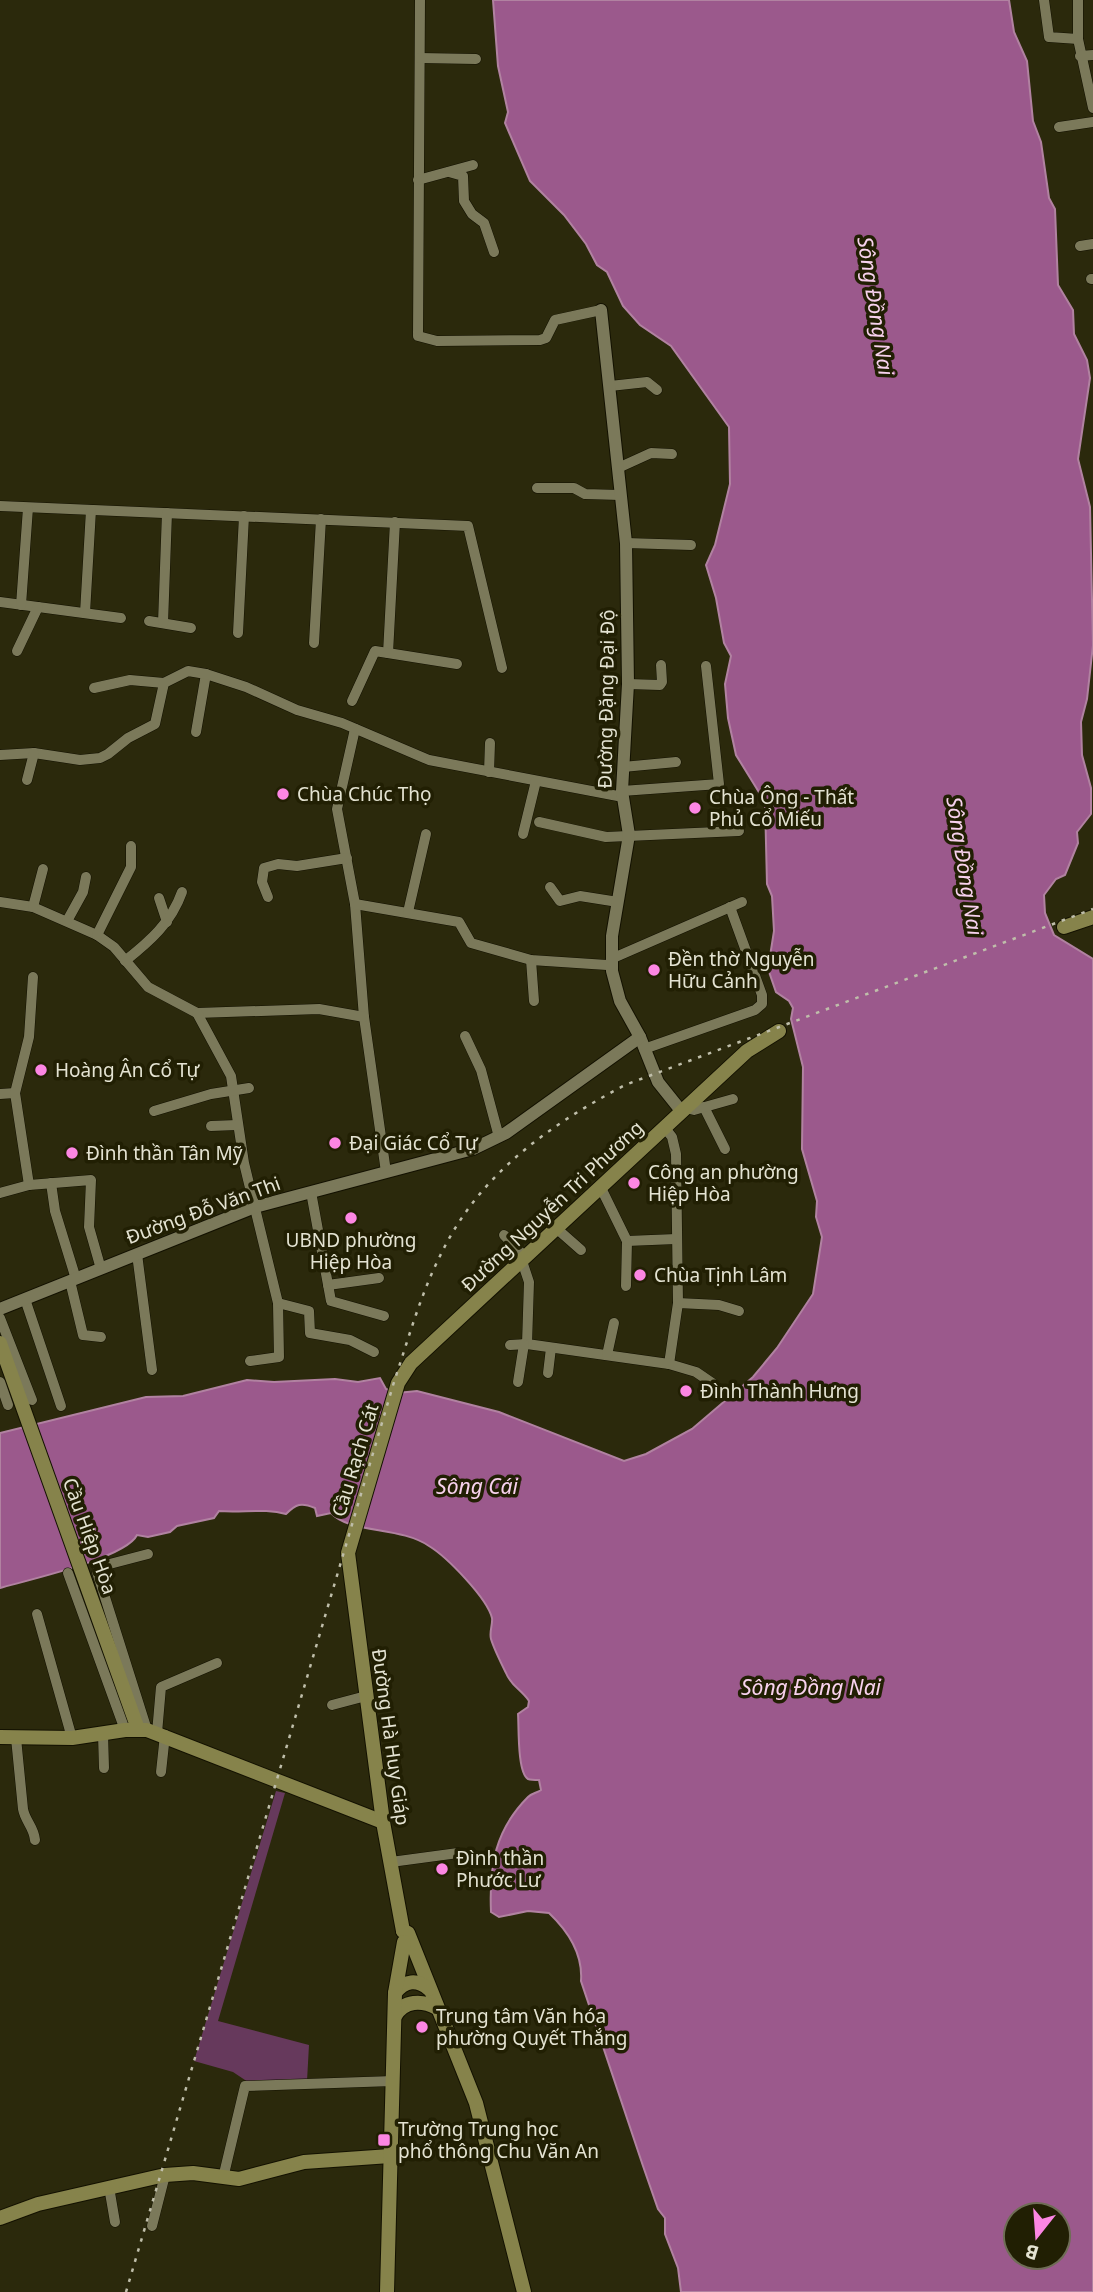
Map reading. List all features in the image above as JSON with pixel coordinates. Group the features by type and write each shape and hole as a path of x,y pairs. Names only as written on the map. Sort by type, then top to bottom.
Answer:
{"main road":[{"path":"1064,930 1093,920"},
{"name":"Đường Nguyễn Tri Phương","path":"398,1383 411,1363 737,1061 759,1042 780,1033"},
{"name":"Cầu Hiệp Hòa","path":"2,1350 130,1707 146,1732"},
{"name":"Cầu Rạch Cát","path":"349,1549 398,1383"},
{"name":"Đường Hà Huy Giáp","path":"349,1549 383,1822 405,1937 395,1993 387,2292"},
{"path":"0,1737 72,1738 146,1732 383,1822"},
{"path":"405,1937 463,2064 476,2103 524,2292"},
{"path":"395,1993 406,1983 414,1982 429,1989"},
{"path":"395,2016 401,2008 413,2003 437,2008"},
{"path":"0,2217 38,2204 166,2175 194,2174 243,2179 304,2162 390,2156"}],"street":[{"path":"420,0 418,336 437,341 540,340 546,338 555,320 601,310"},
{"path":"1044,0 1049,37 1078,39"},
{"path":"1078,0 1080,56 1093,108"},
{"path":"1080,56 1093,55"},
{"path":"419,58 476,59"},
{"path":"1059,127 1093,122"},
{"path":"418,180 473,165"},
{"path":"449,172 463,176 464,201 472,214 484,223 494,252"},
{"path":"1080,246 1093,244"},
{"name":"Đường Đặng Đại Độ","path":"601,310 626,543 628,684 623,794 629,835 609,962 616,991 658,1082 684,1110"},
{"path":"610,386 647,382 657,390"},
{"path":"618,467 651,453 672,454"},
{"path":"537,488 574,488 585,494 620,495"},
{"path":"0,506 468,526 502,668"},
{"path":"21,605 28,508"},
{"path":"85,613 91,510"},
{"path":"163,624 167,513"},
{"path":"238,633 244,516"},
{"path":"314,643 321,519"},
{"path":"388,653 395,522"},
{"path":"626,543 691,545"},
{"path":"0,602 121,618"},
{"path":"17,652 38,607"},
{"path":"149,621 191,628"},
{"path":"352,701 375,652 457,664"},
{"path":"628,684 660,685 661,664"},
{"path":"94,688 130,680 164,682 188,671 206,674 246,687 297,710 355,729 429,760 536,781 623,794 719,785 706,667"},
{"path":"197,732 206,674"},
{"path":"0,755 34,753 80,760 108,754 128,738 155,724 164,682"},
{"path":"355,729 337,809 355,904 364,1017 386,1172"},
{"path":"489,743 489,772"},
{"path":"27,780 34,753"},
{"path":"623,767 676,762"},
{"path":"523,834 536,781"},
{"path":"539,822 606,837 739,831"},
{"path":"408,912 426,834"},
{"path":"97,935 131,867 131,845"},
{"path":"268,897 262,882 264,868 269,865 297,866 347,858"},
{"path":"33,907 43,870"},
{"path":"66,921 83,892 86,877"},
{"path":"550,887 560,901 580,896 618,902"},
{"path":"125,961 155,937 167,922 182,892"},
{"path":"159,898 167,922"},
{"path":"0,902 33,907 97,935 114,947 160,996 197,1013 319,1009 364,1017"},
{"path":"355,904 461,923 471,943 531,960 609,962 742,902"},
{"path":"642,1043 755,1010 762,1004 762,996 730,907"},
{"path":"531,960 534,1001"},
{"path":"29,1185 15,1093 29,1037 33,977"},
{"path":"197,1013 228,1069 237,1125 278,1303 279,1357 250,1361"},
{"path":"465,1036 481,1070 499,1137"},
{"name":"Đường Đỗ Văn Thi","path":"0,1309 255,1207 473,1149 499,1137 642,1043"},
{"path":"154,1111 233,1089 249,1088"},
{"path":"0,1094 15,1093"},
{"path":"684,1110 733,1099"},
{"path":"704,1107 725,1149"},
{"path":"211,1126 237,1125"},
{"path":"665,1128 672,1137 676,1154 678,1303 669,1364"},
{"path":"0,1193 29,1185 87,1179 93,1183 89,1227 100,1269"},
{"path":"51,1183 83,1335 101,1337"},
{"path":"601,1188 627,1241 626,1286"},
{"path":"311,1192 333,1303 384,1315"},
{"path":"556,1228 581,1250"},
{"path":"504,1235 524,1259 529,1282 525,1344 518,1382"},
{"path":"627,1241 676,1239"},
{"path":"137,1254 152,1370"},
{"path":"328,1285 379,1278"},
{"path":"25,1299 61,1406"},
{"path":"278,1303 309,1311 310,1333 350,1340 374,1352"},
{"path":"678,1303 719,1305 739,1311"},
{"path":"0,1318 32,1401"},
{"path":"607,1355 614,1323"},
{"path":"510,1345 525,1344 669,1364 696,1372 715,1385"},
{"path":"548,1373 551,1348"},
{"path":"0,1382 8,1405"},
{"path":"148,1554 102,1566 97,1572 161,1772"},
{"path":"68,1573 146,1732"},
{"path":"37,1614 72,1738"},
{"path":"146,1732 161,1687 217,1663"},
{"path":"332,1705 366,1696"},
{"path":"103,1734 104,1768"},
{"path":"16,1738 23,1809 34,1830 35,1840"},
{"path":"391,1862 458,1853"},
{"path":"223,2178 245,2086 393,2081"},
{"path":"152,2226 166,2175"},
{"path":"109,2188 116,2222"}],"shaded area":[{"path":"276,1791 285,1793 218,2021 309,2045 307,2081 248,2082 233,2072 194,2061"}],"water":[{"name":"Sông Đồng Nai","path":"493,0 1009,0 1014,32 1027,61 1033,121 1041,142 1049,198 1055,209 1058,285 1073,310 1074,334 1087,360 1090,378 1078,459 1090,507 1093,645 1087,699 1081,722 1082,755 1091,788 1091,814 1077,832 1078,843 1065,875 1056,879 1044,895 1045,913 1054,935 1093,959 1093,2292 681,2292 678,2268 665,2234 665,2218 658,2209 581,1981 580,1962 573,1944 549,1913 528,1911 499,1917 491,1912 491,1879 501,1836 517,1810 530,1796 541,1790 539,1780 528,1779 524,1775 520,1758 518,1714 528,1707 529,1701 508,1677 492,1643 492,1618 483,1600 456,1568 437,1551 404,1535 350,1524 331,1513 317,1516 315,1508 306,1505 296,1506 286,1514 270,1511 219,1511 214,1518 177,1526 170,1532 148,1537 137,1535 129,1544 96,1560 0,1588 0,1433 146,1397 183,1396 247,1380 274,1382 335,1379 358,1382 380,1378 386,1389 397,1393 417,1391 499,1412 624,1461 646,1454 692,1429 753,1377 777,1348 813,1294 822,1237 816,1217 817,1201 802,1149 803,1067 791,1019 793,1008 789,1001 776,992 768,969 774,931 772,896 767,884 765,802 736,755 728,718 725,684 731,656 724,643 716,598 706,565 715,545 730,484 729,427 671,346 640,325 623,306 607,272 597,265 586,244 564,215 530,181 505,123 508,112 498,66"}],"railway":[{"path":"126,2292 394,1382 426,1287 456,1227 475,1200 518,1155 569,1117 625,1085 1093,909"}],"place":[{"name":"Chùa Chúc Thọ","path":"283,794"},
{"name":"Chùa Ông - Thất Phủ Cổ Miếu","path":"695,808"},
{"name":"Đền thờ Nguyễn Hữu Cảnh","path":"654,970"},
{"name":"Hoàng Ân Cổ Tự","path":"41,1070"},
{"name":"Đại Giác Cổ Tự","path":"335,1143"},
{"name":"Đình thần Tân Mỹ","path":"72,1153"},
{"name":"Công an phường Hiệp Hòa","path":"634,1183"},
{"name":"UBND phường Hiệp Hòa","path":"351,1218"},
{"name":"Chùa Tịnh Lâm","path":"640,1275"},
{"name":"Đình Thành Hưng","path":"686,1391"},
{"name":"Đình thần Phước Lư","path":"442,1869"},
{"name":"Trung tâm Văn hóa phường Quyết Thắng","path":"422,2027"},
{"name":"Trường Trung học phổ thông Chu Văn An","path":"384,2140"}],"water label":[{"name":"Sông Cái","path":"477,1486"}]}
